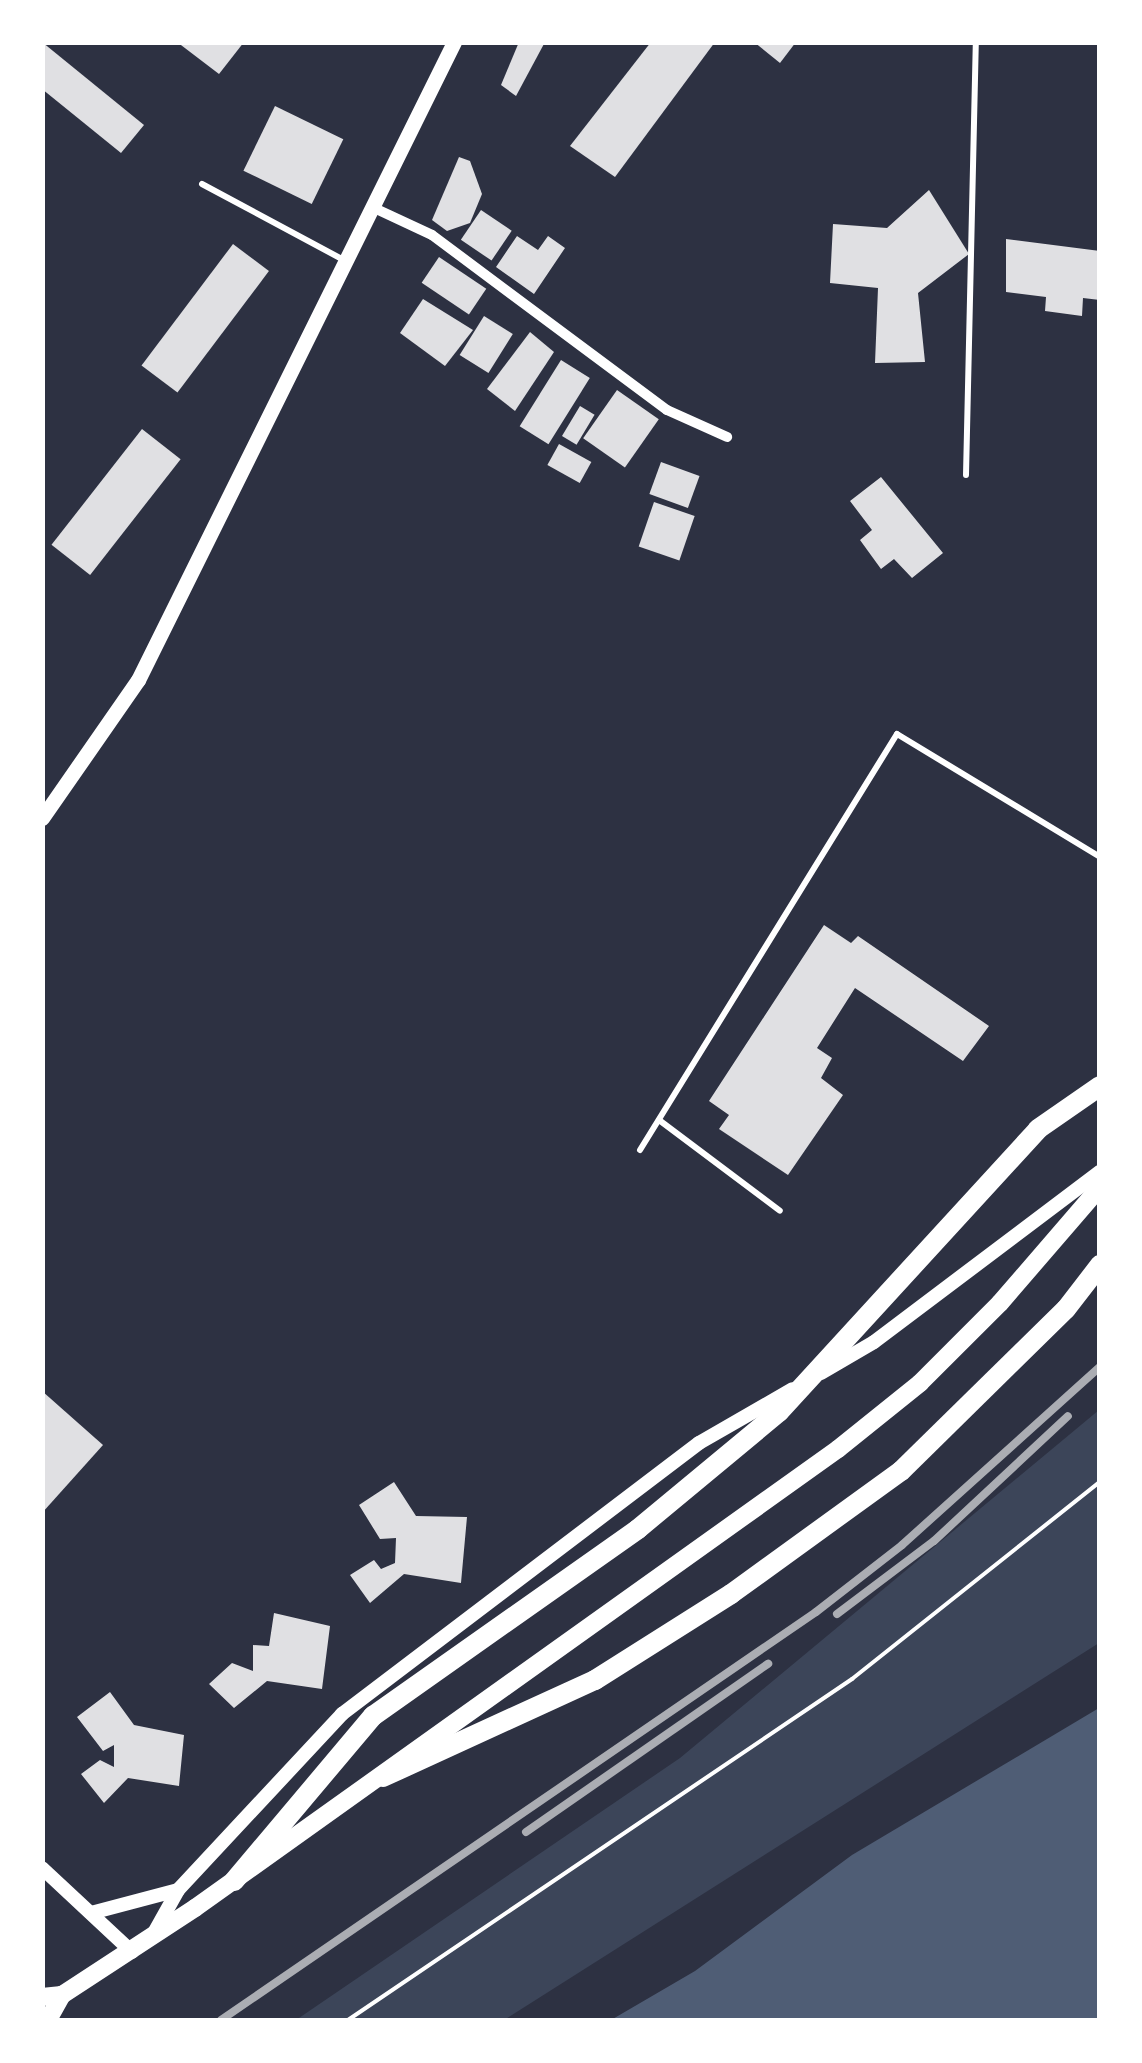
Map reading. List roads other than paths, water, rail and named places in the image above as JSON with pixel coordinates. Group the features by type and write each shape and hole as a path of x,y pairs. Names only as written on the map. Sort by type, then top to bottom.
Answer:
{"highway":[{"path":"234,1882 372,1716 471,1651 638,1529 779,1412 1038,1129 1100,1086"},
{"path":"383,1777 594,1680 731,1594 901,1471 1066,1309 1100,1265"}],"main road":[{"path":"42,818 138,680 454,42"},
{"path":"42,1997 62,1995 132,1952 716,1541 920,1383 1000,1303 1100,1187"},
{"path":"48,2020 62,1995"}],"street":[{"path":"372,207 432,235 667,410 728,437"},
{"path":"152,1938 178,1890 342,1714 699,1443 874,1342 1100,1172"},
{"path":"42,1868 132,1952"},
{"path":"91,1914 178,1890"}],"lane":[{"path":"966,475 976,42"},
{"path":"202,184 345,261"},
{"path":"640,1150 897,734 1100,856"},
{"path":"659,1120 780,1212"}],"railway":[{"path":"221,2020 816,1612 902,1545 1100,1367"},
{"path":"837,1614 934,1541 1068,1416"},
{"path":"526,1832 768,1664"}]}
